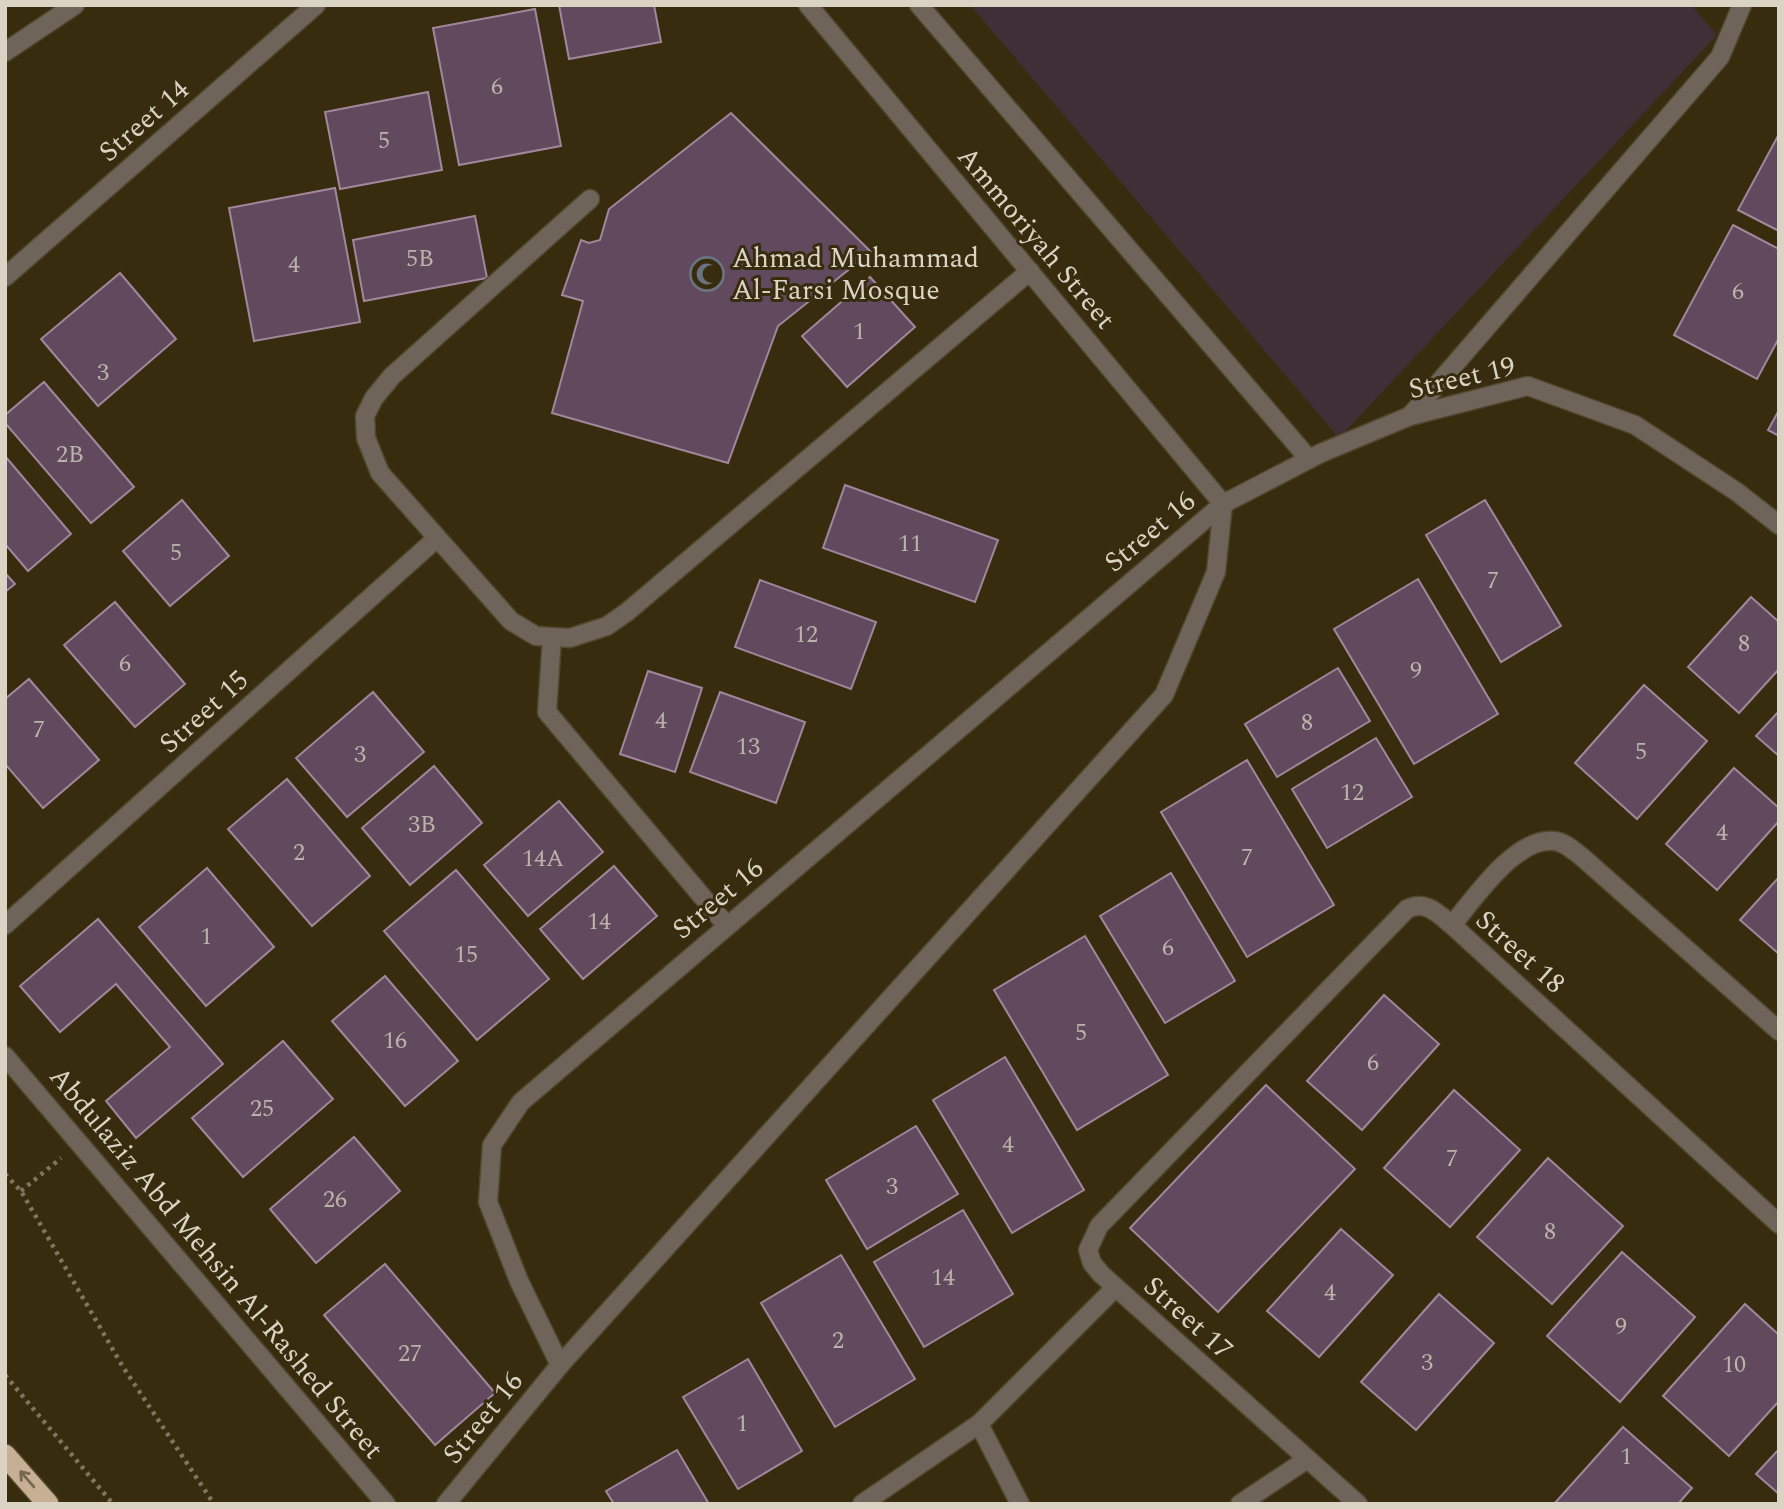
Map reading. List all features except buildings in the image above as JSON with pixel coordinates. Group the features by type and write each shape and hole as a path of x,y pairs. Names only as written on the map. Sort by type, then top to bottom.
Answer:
{"highway":[{"path":"5,1455 48,1504"}],"street":[{"path":"5,52 75,5"},
{"name":"Street 14","path":"5,277 316,5"},
{"name":"Ammoriyah Street","path":"808,5 1223,504"},
{"path":"919,5 1309,459"},
{"path":"1410,416 1720,57 1742,5"},
{"path":"590,199 392,376 374,398 365,416 366,439 380,473 511,621 536,636 552,638 589,635 627,612 1030,271"},
{"name":"Street 19","path":"1223,504 1309,459 1410,416 1528,386 1635,425 1737,492 1779,525"},
{"name":"Street 16","path":"560,1365 519,1282 488,1202 492,1145 521,1102 1223,504"},
{"name":"Street 16","path":"446,1504 560,1365 1164,695 1216,572 1223,504"},
{"name":"Street 15","path":"5,925 437,538"},
{"path":"552,638 547,712 727,926"},
{"name":"Street 18","path":"1779,1031 1582,857 1555,841 1530,846 1517,854 1452,925 1779,1224"},
{"path":"1115,1288 1092,1263 1088,1250 1099,1226 1401,913 1416,905 1424,905 1452,925"},
{"name":"Abdulaziz Abd Mehsin Al-Rashed Street","path":"5,1056 386,1504"},
{"name":"Street 17","path":"862,1504 979,1424 1115,1288 1358,1504"},
{"path":"979,1424 1020,1504"},
{"path":"1240,1504 1306,1460"}],"path":[{"path":"21,1191 80,1143"},
{"path":"5,1174 21,1191 123,1367 214,1504"},
{"path":"5,1375 114,1504"}],"shaded area":[{"path":"970,5 1691,5 1717,35 1339,438"}],"place":[{"name":"Ahmad Muhammad Al-Farsi Mosque","path":"707,274"}]}
